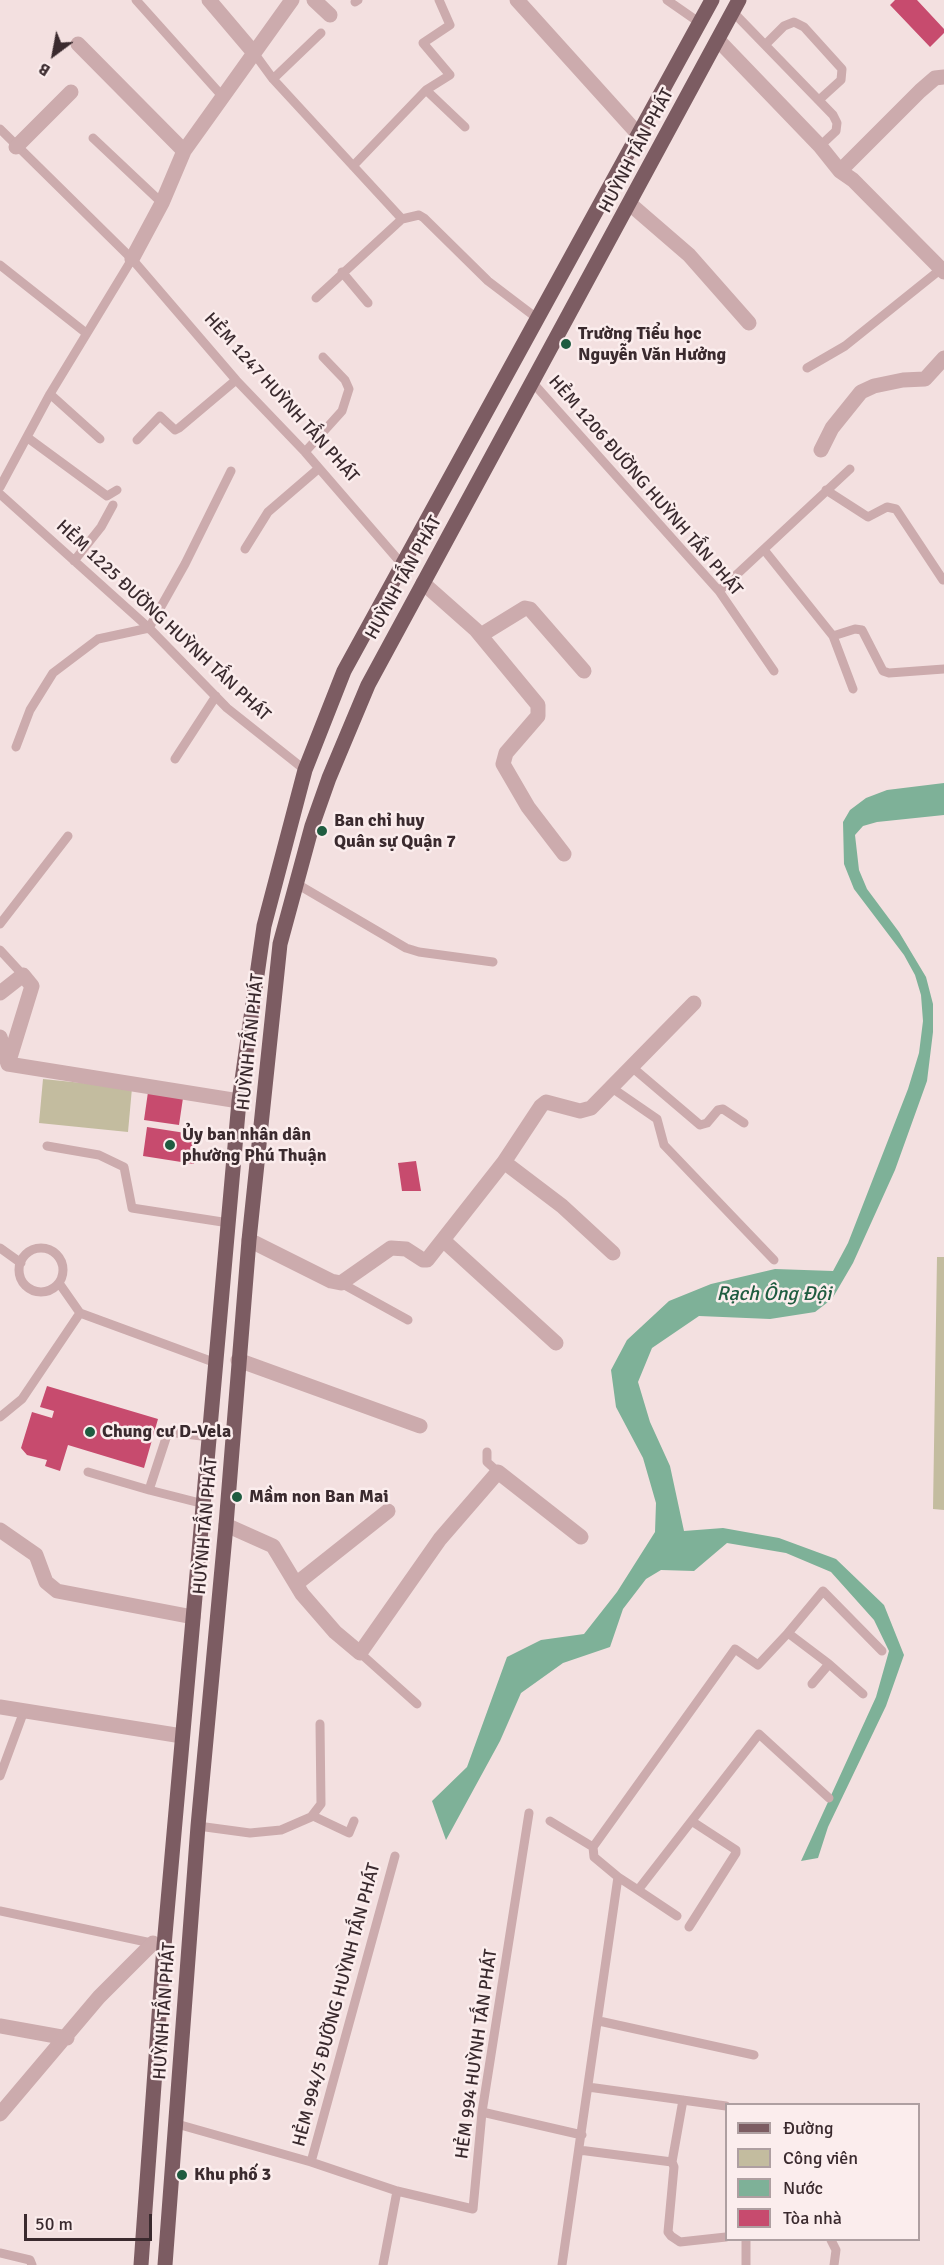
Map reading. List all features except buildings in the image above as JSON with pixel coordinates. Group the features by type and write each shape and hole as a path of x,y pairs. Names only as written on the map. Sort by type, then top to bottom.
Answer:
{"main road":[{"name":"HUỲNH TẤN PHÁT","path":"141,2265 159,1944 182,1736 239,1101 264,926 305,770 344,671 401,563 538,319 712,0"},
{"name":"HUỲNH TẤN PHÁT","path":"165,2265 198,1826 226,1525 238,1360 280,944 312,826 333,768 368,685 736,6"},
{"path":"700,23 718,40"},
{"path":"510,369 532,383"},
{"path":"239,1101 264,1104"},
{"path":"228,1223 250,1232"},
{"path":"193,1617 217,1619"},
{"path":"159,1944 189,1949"}],"street":[{"path":"132,259 162,203 184,151 292,0"},
{"path":"314,0 330,15"},
{"path":"517,0 638,134"},
{"path":"217,3 254,53"},
{"path":"718,40 820,146 840,171 852,180 943,271"},
{"path":"78,44 184,151"},
{"path":"840,171 920,91 935,78 944,77"},
{"path":"16,147 70,92"},
{"path":"630,204 689,255 749,323"},
{"path":"821,450 832,428 861,392 874,386 903,380 925,379 944,358"},
{"path":"423,583 481,635 538,705 538,716 506,753 503,764 528,807 564,854"},
{"path":"481,635 525,608 530,609 584,670"},
{"path":"0,993 23,975 32,986 8,1064"},
{"path":"250,1232 331,1281 341,1283 391,1248 406,1249 423,1260 427,1260 504,1162 546,1102 585,1111 633,1068 694,1003"},
{"path":"0,1038 8,1064"},
{"path":"8,1064 239,1101"},
{"path":"504,1162 562,1206 613,1253"},
{"path":"443,1240 556,1343"},
{"path":"238,1360 420,1426"},
{"path":"226,1525 273,1546 296,1584 335,1632 360,1653 440,1539 498,1472 581,1537"},
{"path":"296,1584 388,1511"},
{"path":"0,1530 36,1555 46,1582 57,1591 193,1617"},
{"path":"0,1707 182,1736"},
{"path":"0,2114 67,2038 99,1997 159,1944"},
{"path":"0,2026 67,2038"}],"lane":[{"path":"136,0 223,97"},
{"path":"353,166 426,90 450,75 423,43 450,25 439,0"},
{"path":"667,0 700,23"},
{"path":"736,6 766,44 819,100 837,123 836,131 820,146"},
{"path":"766,44 784,26 794,22 804,27 842,69 841,80 819,100"},
{"path":"273,78 321,33"},
{"path":"254,53 273,78 402,219"},
{"path":"426,90 465,127"},
{"name":"HẺM 1247 HUỲNH TẤN PHÁT","path":"0,129 132,259 236,380 305,452 401,563"},
{"path":"93,138 162,203"},
{"path":"316,298 402,219 419,215 488,281 538,319"},
{"path":"0,487 50,394 132,259"},
{"path":"0,265 86,333"},
{"path":"807,368 845,346 943,271"},
{"path":"342,272 368,303"},
{"path":"305,452 342,411 349,389 345,380 323,357"},
{"path":"137,440 160,416 175,430 179,428 236,380"},
{"name":"HẺM 1206 ĐƯỜNG HUỲNH TẤN PHÁT","path":"532,383 719,591 774,671"},
{"path":"50,394 100,439"},
{"path":"28,438 107,496 117,490"},
{"path":"245,549 268,512 318,469"},
{"path":"719,591 765,551 850,469"},
{"path":"16,747 30,710 53,673 98,639 149,628 185,564 231,471"},
{"path":"826,490 868,517 887,507 896,509 943,580"},
{"name":"HẺM 1225 ĐƯỜNG HUỲNH TẤN PHÁT","path":"0,494 149,628 216,696 305,770"},
{"path":"74,561 102,527 113,505"},
{"path":"765,551 833,636 853,689"},
{"path":"833,636 855,629 862,630 883,670 889,673 944,669"},
{"path":"175,759 216,696"},
{"path":"0,924 68,836"},
{"path":"297,884 406,948 419,952 493,962"},
{"path":"0,950 23,975"},
{"path":"633,1068 700,1125 707,1123 718,1110 723,1109 744,1123"},
{"path":"612,1088 657,1119 664,1145 774,1260"},
{"path":"47,1146 99,1155 124,1167 132,1208 228,1223"},
{"path":"0,1248 21,1263"},
{"path":"43,1248 52,1251 61,1260 63,1267 59,1283 47,1292 31,1289 21,1278 21,1263 30,1251 43,1248"},
{"path":"59,1283 80,1313 216,1363"},
{"path":"341,1283 408,1320"},
{"path":"0,1417 22,1399 80,1313"},
{"path":"149,1490 168,1432 175,1431 210,1437"},
{"path":"487,1452 487,1462 498,1472"},
{"path":"88,1472 204,1504"},
{"path":"677,1916 618,1877 594,1857 593,1847 730,1653 735,1649 758,1665 824,1591 882,1651"},
{"path":"788,1633 829,1664 863,1694"},
{"path":"360,1653 417,1704"},
{"path":"812,1684 829,1664"},
{"path":"0,1776 24,1711"},
{"path":"198,1826 250,1833 281,1830 313,1816 321,1804 320,1724"},
{"path":"638,1890 693,1822 727,1772 759,1734 829,1798"},
{"name":"HẺM 994 HUỲNH TẤN PHÁT","path":"177,2124 311,2162 397,2191 473,2209 482,2112 529,1813"},
{"path":"313,1816 349,1833 354,1821"},
{"path":"550,1821 593,1847"},
{"path":"689,1927 736,1853 736,1850 693,1822"},
{"name":"HẺM 994/5 ĐƯỜNG HUỲNH TẤN PHÁT","path":"311,2162 395,1856"},
{"path":"562,2265 618,1877"},
{"path":"0,1911 159,1944"},
{"path":"599,2020 754,2055"},
{"path":"588,2087 725,2106"},
{"path":"682,2100 672,2162 674,2167 668,2232 680,2242 725,2237"},
{"path":"482,2112 582,2135"},
{"path":"579,2150 672,2162"},
{"path":"383,2265 397,2191"},
{"path":"746,2241 746,2265"},
{"path":"832,2241 836,2250 834,2265"},
{"path":"0,2253 30,2260 32,2265"}],"green space":[{"path":"43,1079 132,1088 128,1132 39,1123"},
{"path":"937,1257 944,1257 944,1510 933,1509"}],"water":[{"name":"Rạch Ông Đội","path":"944,783 944,815 877,822 863,826 855,835 859,870 867,889 899,932 926,977 933,1004 933,1032 927,1081 895,1170 853,1263 832,1299 815,1312 770,1319 699,1316 652,1348 638,1382 650,1422 670,1466 684,1531 723,1528 779,1538 836,1559 884,1605 904,1655 886,1706 828,1827 818,1858 801,1861 876,1697 889,1651 874,1620 831,1572 786,1553 727,1543 694,1571 661,1570 646,1579 623,1609 610,1647 563,1663 521,1693 500,1741 446,1840 432,1801 467,1767 507,1657 541,1640 584,1634 617,1592 655,1532 656,1503 643,1458 616,1407 611,1370 627,1340 669,1301 711,1284 775,1269 833,1271 848,1243 908,1089 919,1053 923,1021 921,995 915,975 904,955 854,889 844,864 843,822 850,810 866,798 887,790"}],"place":[{"name":"Trường Tiểu học Nguyễn Văn Hưởng","path":"566,344"},
{"name":"Ban chỉ huy Quân sự Quận 7","path":"322,831"},
{"name":"Ủy ban nhân dân phường Phú Thuận","path":"170,1145"},
{"name":"Chung cư D-Vela","path":"90,1432"},
{"name":"Mầm non Ban Mai","path":"237,1497"},
{"name":"Khu phố 3","path":"182,2175"}]}
